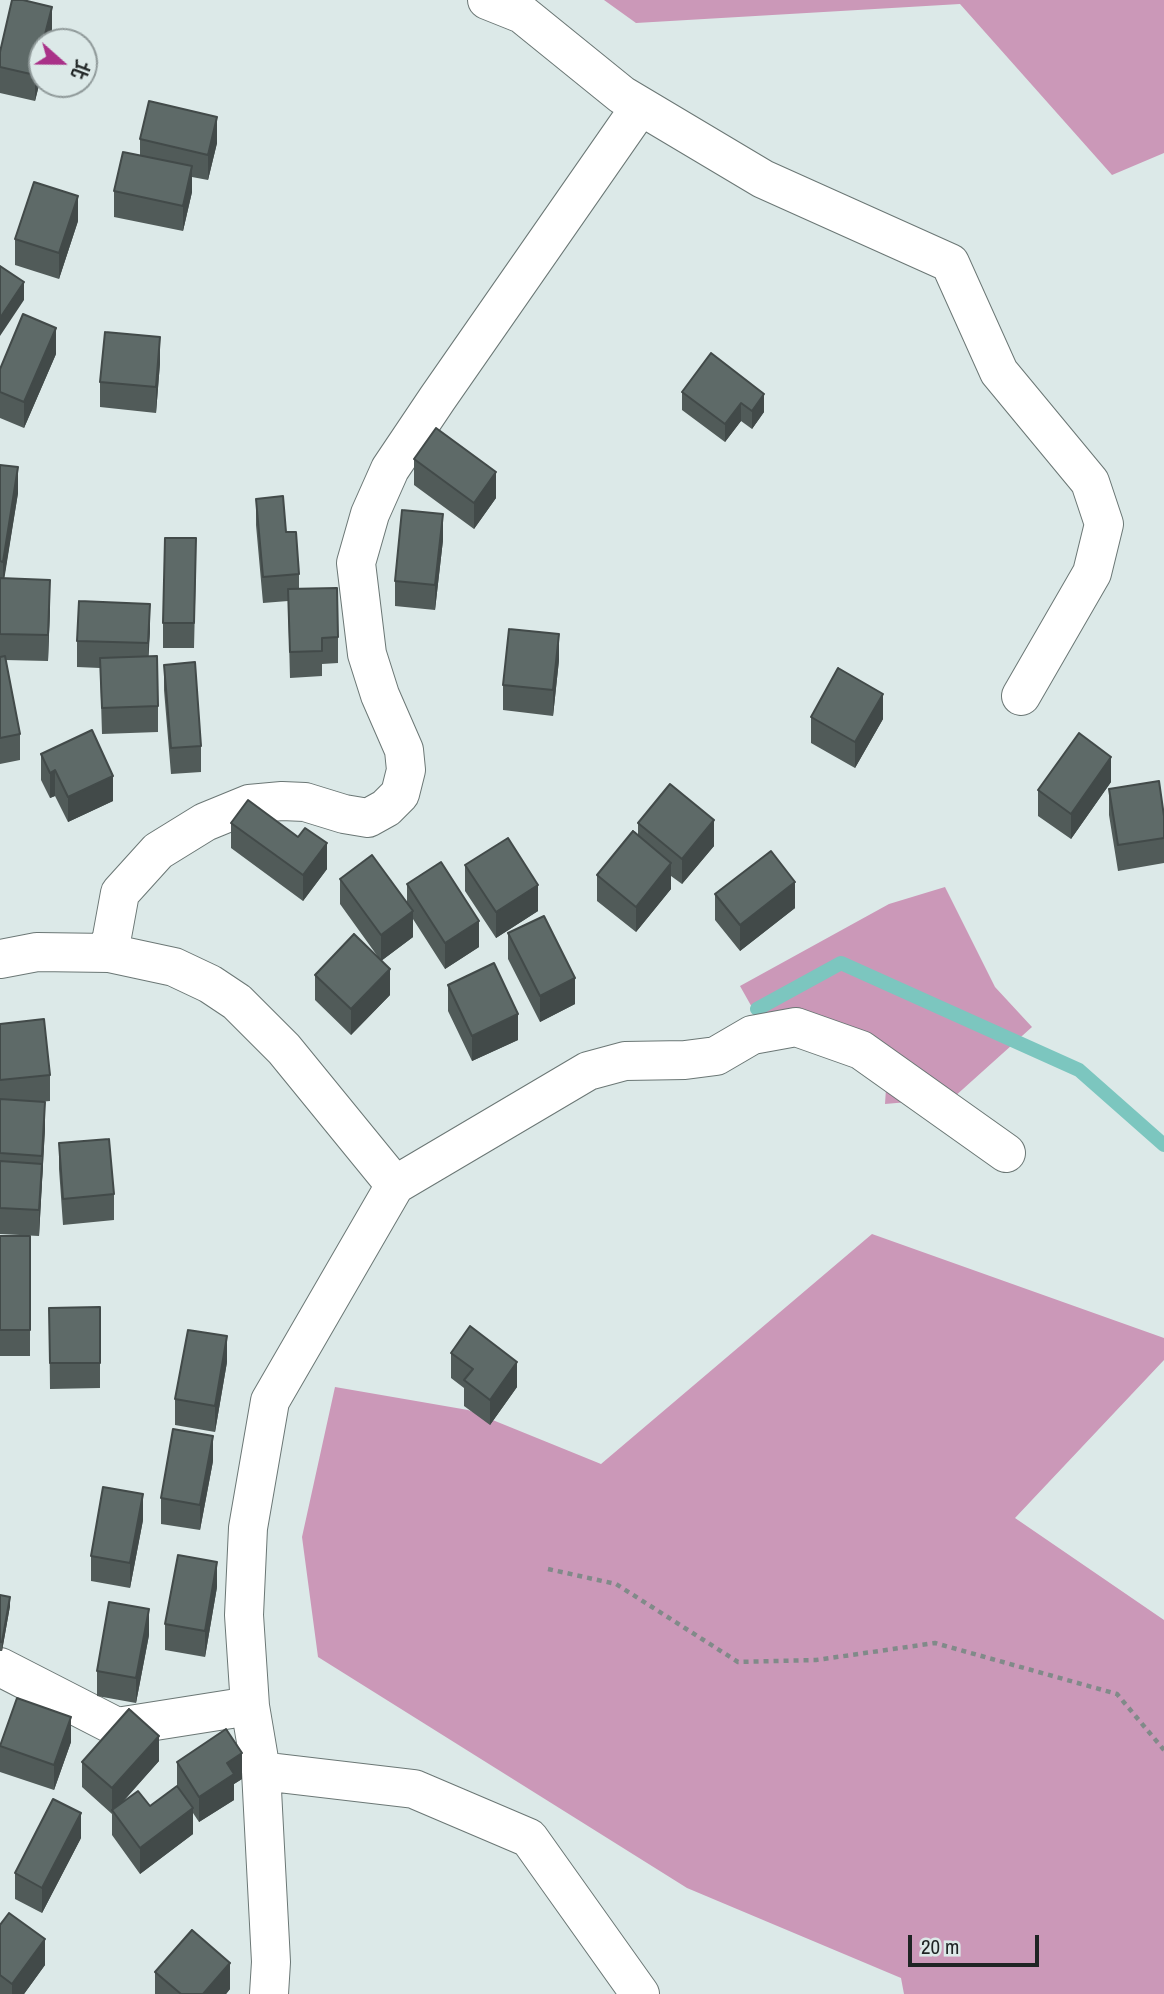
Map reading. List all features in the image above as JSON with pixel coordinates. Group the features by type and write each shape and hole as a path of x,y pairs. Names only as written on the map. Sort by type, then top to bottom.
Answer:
{"street":[{"path":"486,0 522,14 583,65 640,107 763,179 950,263 999,372 1090,482 1104,524 1091,573 1021,696"},
{"path":"109,953 120,893 158,851 205,822 249,803 282,801 305,802 368,818 386,808 400,794 405,770 404,750 380,695 367,654 356,563 370,514 390,469 640,107"},
{"path":"0,959 37,952 109,953 174,967 211,984 237,1002 284,1049 395,1185"},
{"path":"268,1994 271,1962 261,1771 250,1706 244,1615 248,1528 270,1401 395,1185 588,1071 625,1061 685,1060 716,1056 752,1035 796,1027 861,1050 1006,1153"},
{"path":"0,1667 117,1727 250,1706"},
{"path":"261,1771 414,1789 529,1838 640,1994"}],"path":[{"path":"548,1569 616,1584 738,1662 816,1660 935,1643 1117,1694 1164,1750"}],"shaded area":[{"path":"604,0 1164,0 1164,153 1112,175 960,4 636,23"},
{"path":"945,887 995,987 1032,1027 953,1098 885,1104 888,1057 767,1034 740,986 889,904"},
{"path":"872,1234 1164,1338 1164,1360 1015,1518 1164,1620 1164,1994 904,1994 901,1978 687,1888 318,1657 302,1537 335,1387 468,1410 601,1464"}],"building":[{"path":"12,0 52,7 47,28 28,28 28,73 0,67 0,52"},
{"path":"149,101 217,117 208,155 140,139"},
{"path":"123,152 192,166 183,206 114,191"},
{"path":"34,182 78,196 59,253 15,239"},
{"path":"0,266 24,282 0,318"},
{"path":"23,314 56,328 24,402 0,392 0,369"},
{"path":"105,332 160,337 156,387 100,382"},
{"path":"711,353 764,394 752,411 741,403 725,424 682,392"},
{"path":"436,428 496,472 474,503 414,459"},
{"path":"0,465 18,467 3,562 0,561"},
{"path":"283,496 286,532 296,532 299,574 263,577 256,499"},
{"path":"402,510 443,514 435,585 395,581"},
{"path":"165,538 196,538 194,623 163,623"},
{"path":"0,578 50,580 48,635 0,634"},
{"path":"337,588 338,637 322,638 322,651 290,652 288,589"},
{"path":"79,601 150,604 148,643 77,641"},
{"path":"509,629 559,634 553,690 503,685"},
{"path":"5,656 20,734 0,738 0,657"},
{"path":"157,656 158,706 102,708 100,658"},
{"path":"195,662 201,746 171,748 164,665"},
{"path":"838,668 883,694 855,742 811,717"},
{"path":"92,730 113,776 68,797 55,770 50,773 41,754"},
{"path":"1079,733 1111,757 1071,814 1038,790"},
{"path":"1159,781 1164,838 1118,845 1109,789"},
{"path":"670,784 714,820 682,859 638,823"},
{"path":"248,800 298,837 305,828 327,843 303,875 231,823"},
{"path":"633,831 671,863 636,907 597,875"},
{"path":"508,838 538,885 496,912 465,865"},
{"path":"771,851 795,882 740,925 715,894"},
{"path":"372,855 413,911 381,935 340,879"},
{"path":"441,862 479,921 445,943 407,884"},
{"path":"544,916 575,978 540,996 508,933"},
{"path":"354,934 390,969 351,1009 315,975"},
{"path":"494,963 518,1014 472,1036 448,985"},
{"path":"44,1019 50,1075 0,1080 0,1024"},
{"path":"0,1099 45,1102 42,1156 0,1153"},
{"path":"109,1139 114,1194 63,1199 59,1143"},
{"path":"0,1161 42,1164 39,1210 0,1208"},
{"path":"0,1236 30,1236 30,1330 0,1330"},
{"path":"100,1307 100,1363 50,1363 49,1308"},
{"path":"470,1326 517,1362 490,1400 464,1380 473,1369 451,1353"},
{"path":"188,1330 227,1336 215,1406 175,1399"},
{"path":"173,1429 213,1436 200,1505 161,1498"},
{"path":"103,1487 143,1494 130,1563 91,1556"},
{"path":"178,1555 217,1562 205,1631 165,1624"},
{"path":"0,1595 10,1597 2,1642 0,1642"},
{"path":"109,1602 149,1609 136,1678 97,1671"},
{"path":"17,1698 71,1717 54,1765 0,1746"},
{"path":"129,1709 159,1736 112,1788 82,1762"},
{"path":"226,1729 242,1753 227,1763 234,1774 199,1797 177,1762"},
{"path":"177,1786 193,1808 140,1848 112,1810 138,1791 150,1806"},
{"path":"53,1799 81,1813 42,1888 15,1873"},
{"path":"9,1913 45,1939 12,1984 0,1975 0,1925"},
{"path":"192,1930 230,1963 203,1994 181,1994 155,1972"}],"waterway":[{"path":"757,1009 841,963 1079,1070 1164,1145"}]}
